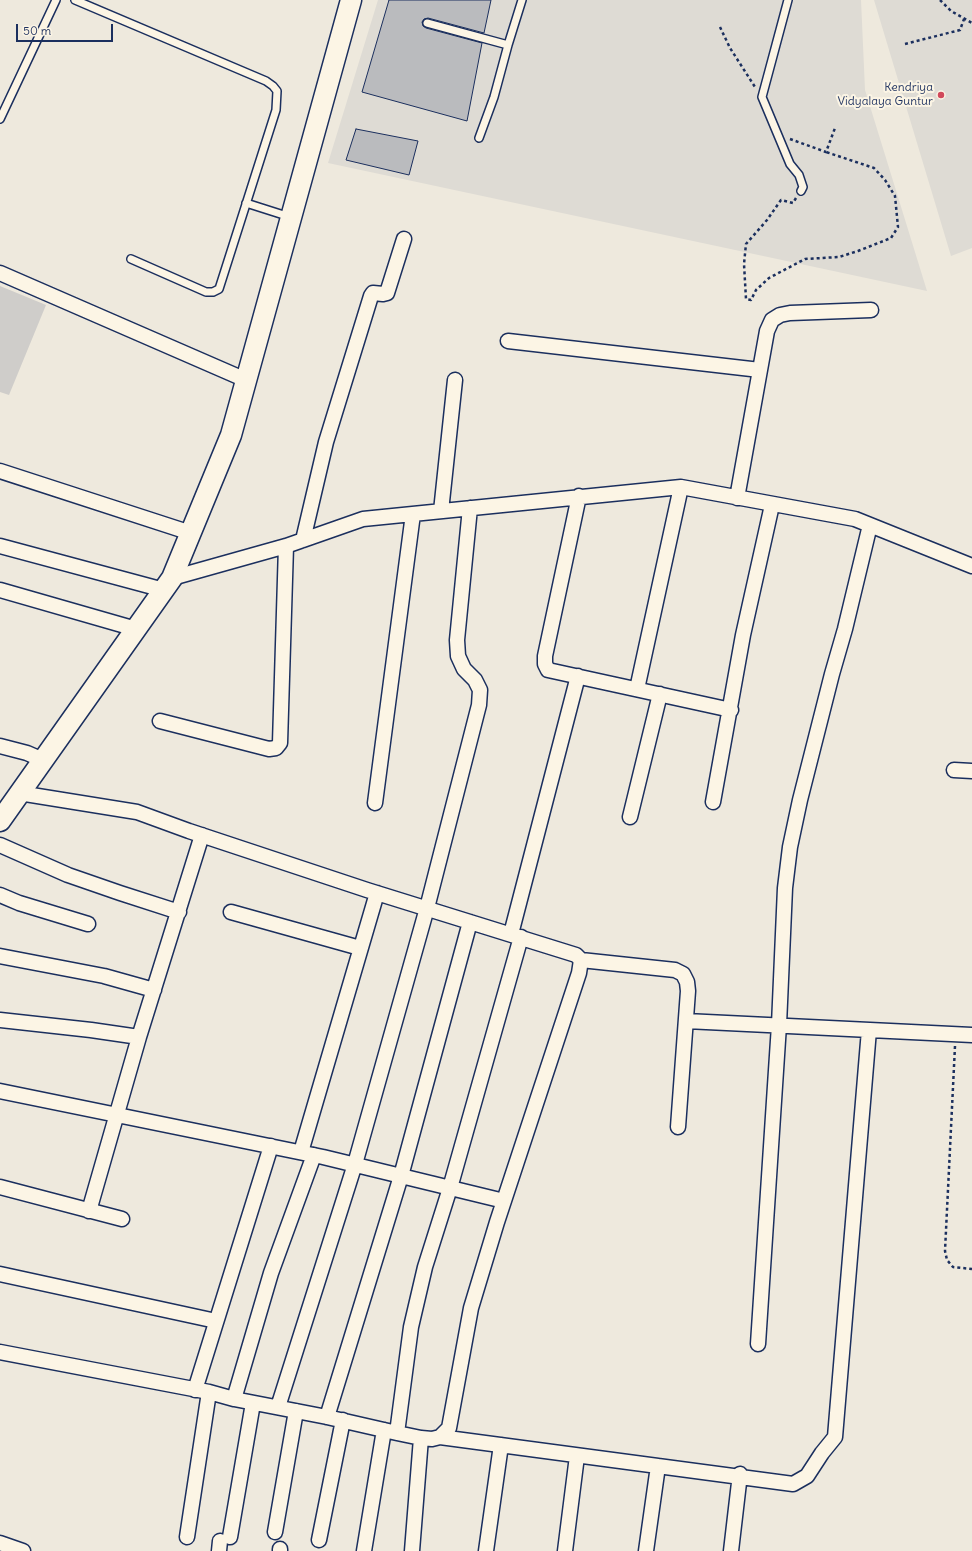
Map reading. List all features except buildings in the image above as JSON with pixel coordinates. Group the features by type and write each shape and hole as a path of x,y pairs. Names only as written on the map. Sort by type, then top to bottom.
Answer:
{"street":[{"path":"7,806 43,760 168,584 191,532 231,435 351,0"},
{"path":"304,540 326,442 371,296 373,293 387,293 404,239"},
{"path":"0,273 246,380"},
{"path":"737,498 760,370 768,331 772,320 780,315 790,313 871,310"},
{"path":"508,341 760,370"},
{"path":"441,511 454,380"},
{"path":"0,471 191,532"},
{"path":"637,689 681,487"},
{"path":"0,546 168,584 304,540 363,519 579,496 681,487 772,505 855,519 972,566"},
{"path":"579,496 545,656 545,664 548,670 731,710"},
{"path":"714,802 743,634 772,505"},
{"path":"278,1408 355,1164 427,908 479,705 480,690 475,680 464,670 458,656 457,640 470,508"},
{"path":"375,803 413,514"},
{"path":"758,1344 780,1026 785,888 790,847 800,800 832,674 849,615 870,525"},
{"path":"160,721 269,749 276,748 280,743 286,546"},
{"path":"0,590 136,629"},
{"path":"364,1551 391,1432 411,1327 425,1267 450,1188 516,936 578,676"},
{"path":"630,817 660,694"},
{"path":"0,746 27,753 43,760"},
{"path":"954,770 972,772"},
{"path":"7,806 137,812 202,835 576,955 581,960 675,970 683,974 688,982 678,1127"},
{"path":"90,1211 139,1038 202,835"},
{"path":"0,845 68,875 179,912"},
{"path":"234,1399 307,1154 360,948 377,892"},
{"path":"0,895 19,903 88,924"},
{"path":"231,912 360,948"},
{"path":"327,1417 401,1176 470,922"},
{"path":"0,956 104,976 154,990"},
{"path":"440,1437 449,1428 471,1308 504,1201 579,973 581,960"},
{"path":"0,1020 91,1030 139,1038"},
{"path":"686,1021 972,1034"},
{"path":"0,1352 209,1392 234,1399 342,1420 421,1438 432,1439 440,1437 578,1456 740,1475 793,1484 807,1476 822,1453 835,1438 869,1030"},
{"path":"0,1091 355,1164 504,1201"},
{"path":"195,1390 271,1146"},
{"path":"0,1187 122,1219"},
{"path":"0,1274 216,1321"},
{"path":"187,1537 209,1392"},
{"path":"223,1543 253,1403"},
{"path":"275,1532 296,1411"},
{"path":"319,1540 342,1420"},
{"path":"412,1551 421,1438"},
{"path":"486,1551 501,1446"},
{"path":"565,1551 578,1456"},
{"path":"646,1551 658,1466"},
{"path":"731,1551 740,1475"},
{"path":"0,1543 23,1551"}],"lane":[{"path":"0,119 56,0"},
{"path":"75,0 266,81 277,91 276,110 218,289 214,292 206,292 131,259"},
{"path":"479,138 494,97 522,0"},
{"path":"788,0 762,98 790,164 799,176 803,187 801,190"},
{"path":"427,23 508,45"},
{"path":"246,203 291,218"}],"path":[{"path":"940,0 951,11 972,23"},
{"path":"905,44 960,30 964,19"},
{"path":"720,27 730,48 762,98"},
{"path":"826,152 835,128"},
{"path":"777,134 874,168 885,180 895,196 898,227 891,238 858,251 839,257 805,259 769,278 756,290 751,300 746,299 744,264 746,244 767,220 781,200 793,203 801,190"},
{"path":"956,1034 945,1251 947,1260 954,1267 972,1269"}],"shaded area":[{"path":"378,0 861,0 865,90 927,291 328,163"},
{"name":"Kendriya Vidyalaya Guntur","path":"874,0 972,0 972,248 951,256"},
{"path":"0,286 46,305 9,395 0,392"}],"place":[{"name":"Kendriya Vidyalaya Guntur","path":"941,95"}]}
